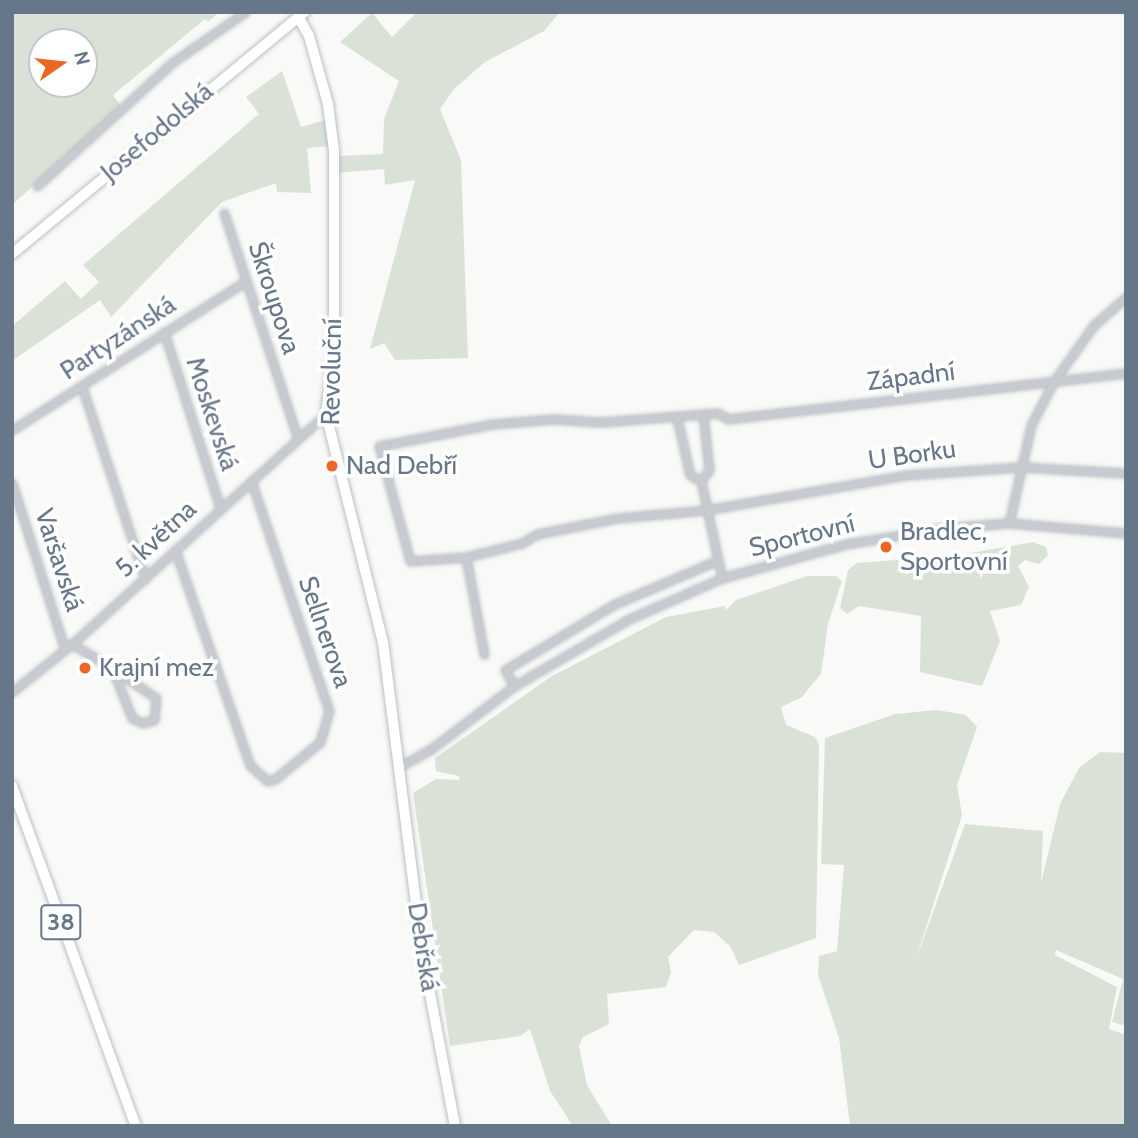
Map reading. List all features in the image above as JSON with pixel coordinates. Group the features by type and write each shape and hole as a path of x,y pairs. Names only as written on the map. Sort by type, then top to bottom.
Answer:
{"main road":[{"name":"Josefodolská","path":"12,254 302,15"},
{"name":"Revoluční","path":"302,15 328,104 334,151 334,349 326,414 383,642 397,768"},
{"name":"Debřská","path":"397,768 422,951 455,1126"},
{"name":"38","path":"12,786 136,1126"}],"street":[{"name":"Josefodolská","path":"37,186 173,62 246,12"},
{"name":"Škroupova","path":"224,213 297,437"},
{"name":"Partyzánská","path":"12,430 246,281"},
{"path":"1009,523 1031,425 1054,381 1094,325 1126,298"},
{"name":"Moskevská","path":"164,332 220,508"},
{"name":"Západní","path":"410,561 379,446 492,424 677,418 718,413 728,419 1126,373"},
{"path":"82,387 145,579"},
{"name":"5. května","path":"13,691 72,644 297,437 326,414"},
{"path":"703,415 709,470 701,481 722,578"},
{"path":"677,418 690,475 701,481"},
{"name":"U Borku","path":"410,561 466,557 522,543 537,534 618,518 706,510 907,475 1021,467 1126,473"},
{"name":"Sellnerova","path":"174,550 250,765 267,781 275,779 320,742 329,711 251,481"},
{"name":"Varšavská","path":"12,483 65,650"},
{"name":"Sportovní","path":"397,768 431,749 514,686 629,619 722,578 846,544 1009,523 1126,533"},
{"path":"466,557 484,654"},
{"name":"Sportovní","path":"514,686 505,670 615,604 718,560"},
{"path":"72,644 112,668 156,698 154,720 142,723 132,718 112,668"}],"shaded area":[{"path":"12,12 219,12 208,22 205,19 113,95 121,106 12,205"},
{"path":"417,12 560,12 544,31 485,62 455,88 440,109 461,160 468,358 395,360 384,343 370,349 415,180 385,185 384,169 337,173 337,156 383,154 384,119 399,81 340,42 372,13 392,37"},
{"path":"282,71 301,127 328,119 329,146 307,148 311,193 277,192 276,183 222,202 111,317 100,300 12,361 12,326 65,281 81,299 99,282 83,265 259,114 246,97"},
{"path":"1033,542 1046,547 1048,555 1039,564 1025,560 1018,566 1029,587 1021,605 990,611 1000,641 982,686 920,672 921,616 859,606 847,614 840,608 848,570 857,563 959,555"},
{"path":"807,576 836,576 842,581 828,624 821,674 802,697 781,707 786,725 815,737 819,745 816,938 739,965 730,946 714,932 694,930 668,957 671,972 666,987 607,994 609,1024 583,1037 579,1046 587,1085 612,1126 573,1126 550,1091 530,1029 520,1036 450,1046 413,793 436,779 460,780 459,776 436,771 435,758 552,676 666,617 725,606 726,610 736,600"},
{"path":"937,710 966,715 977,727 957,785 962,815 915,962 965,824 1043,831 1041,883 1060,804 1079,768 1100,752 1126,753 1126,1026 1112,1022 1123,979 1056,950 1055,955 1117,987 1109,1029 1126,1035 1126,1126 850,1126 839,1038 818,975 819,956 837,951 844,865 821,864 825,738 895,714"}],"place":[{"name":"Nad Debří","path":"332,466"},
{"name":"Bradlec, Sportovní","path":"886,547"},
{"name":"Krajní mez","path":"85,668"}]}
